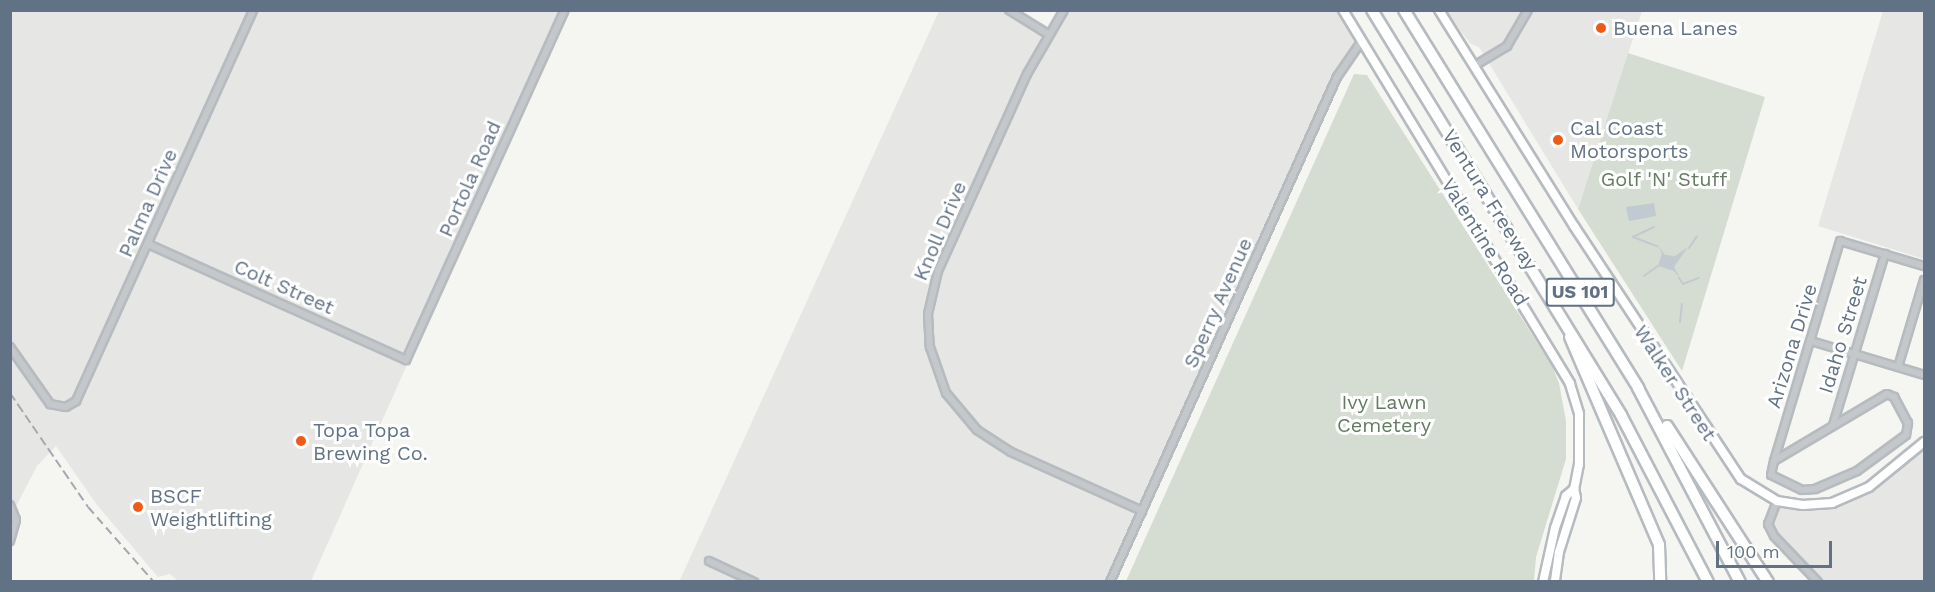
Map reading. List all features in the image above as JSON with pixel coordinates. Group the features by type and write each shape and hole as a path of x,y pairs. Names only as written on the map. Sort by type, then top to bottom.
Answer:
{"highway":[{"name":"Ventura Freeway","path":"1372,10 1567,326 1644,457 1708,582"},
{"name":"Ventura Freeway","path":"1404,10 1603,329 1663,432 1740,582"},
{"path":"1567,326 1575,355 1628,465 1659,545 1660,582"},
{"path":"1603,329 1768,582"}],"street":[{"name":"Palma Drive","path":"10,346 47,401 58,408 69,406 82,390 253,10"},
{"name":"Portola Road","path":"406,360 565,10"},
{"path":"1009,10 1048,34"},
{"name":"Knoll Drive","path":"1064,10 1048,34 938,271 928,310 930,347 946,393 984,436 1011,452 1142,511"},
{"name":"Valentine Road","path":"1343,10 1570,384 1581,424 1574,489 1576,498 1559,552 1555,582"},
{"name":"Walker Street","path":"1439,10 1726,462 1741,479 1777,501"},
{"path":"1474,66 1507,46 1528,10"},
{"name":"Sperry Avenue","path":"1110,582 1337,77 1361,42"},
{"name":"Arizona Drive","path":"1774,461 1840,241 1885,254"},
{"name":"Colt Street","path":"148,244 406,360"},
{"path":"1885,254 1924,266"},
{"name":"Idaho Street","path":"1833,425 1885,254"},
{"path":"1899,367 1924,280"},
{"path":"1811,341 1924,375"},
{"path":"1890,394 1908,423 1909,431 1857,471 1815,489 1802,490 1771,475 1774,461 1890,394"},
{"path":"1818,582 1773,536 1768,524 1777,501 1817,505 1851,497 1924,442"},
{"name":"Valentine Road","path":"1543,582 1555,528 1566,496 1574,489"},
{"path":"10,505 16,520 10,541"},
{"path":"709,561 754,582"}],"shaded area":[{"path":"11,11 564,11 311,581 179,582 170,574 158,577 97,505 56,446 37,466 11,516"},
{"path":"939,11 1009,11 1048,34 1064,11 1343,11 1361,42 1349,56 1110,581 679,582"},
{"path":"1444,11 1642,11 1578,209 1479,47 1471,44"},
{"path":"1883,11 1924,11 1924,259 1818,226"},
{"path":"1654,203 1656,216 1629,221 1626,207"},
{"path":"1657,244 1665,255 1675,256 1688,247 1674,267 1680,278 1674,271 1658,266 1662,253"},
{"path":"1924,442 1924,581 1818,581 1768,524 1777,501 1803,505 1851,497"}],"green space":[{"name":"Golf 'N' Stuff","path":"1628,53 1765,97 1682,371 1578,209"},
{"name":"Ivy Lawn Cemetery","path":"1354,74 1367,75 1552,366 1559,383 1566,421 1566,459 1536,557 1534,581 1126,581"}],"waterway":[{"path":"1654,227 1633,237 1657,246"},
{"path":"1689,248 1697,236"},
{"path":"1644,276 1658,266"},
{"path":"1679,278 1683,284 1699,278"},
{"path":"1680,322 1682,304"}],"railway":[{"path":"10,393 88,507 154,582"}],"place":[{"name":"Buena Lanes","path":"1601,28"},
{"name":"Cal Coast Motorsports","path":"1558,140"},
{"name":"Topa Topa Brewing Co.","path":"301,441"},
{"name":"BSCF Weightlifting","path":"138,507"}]}
